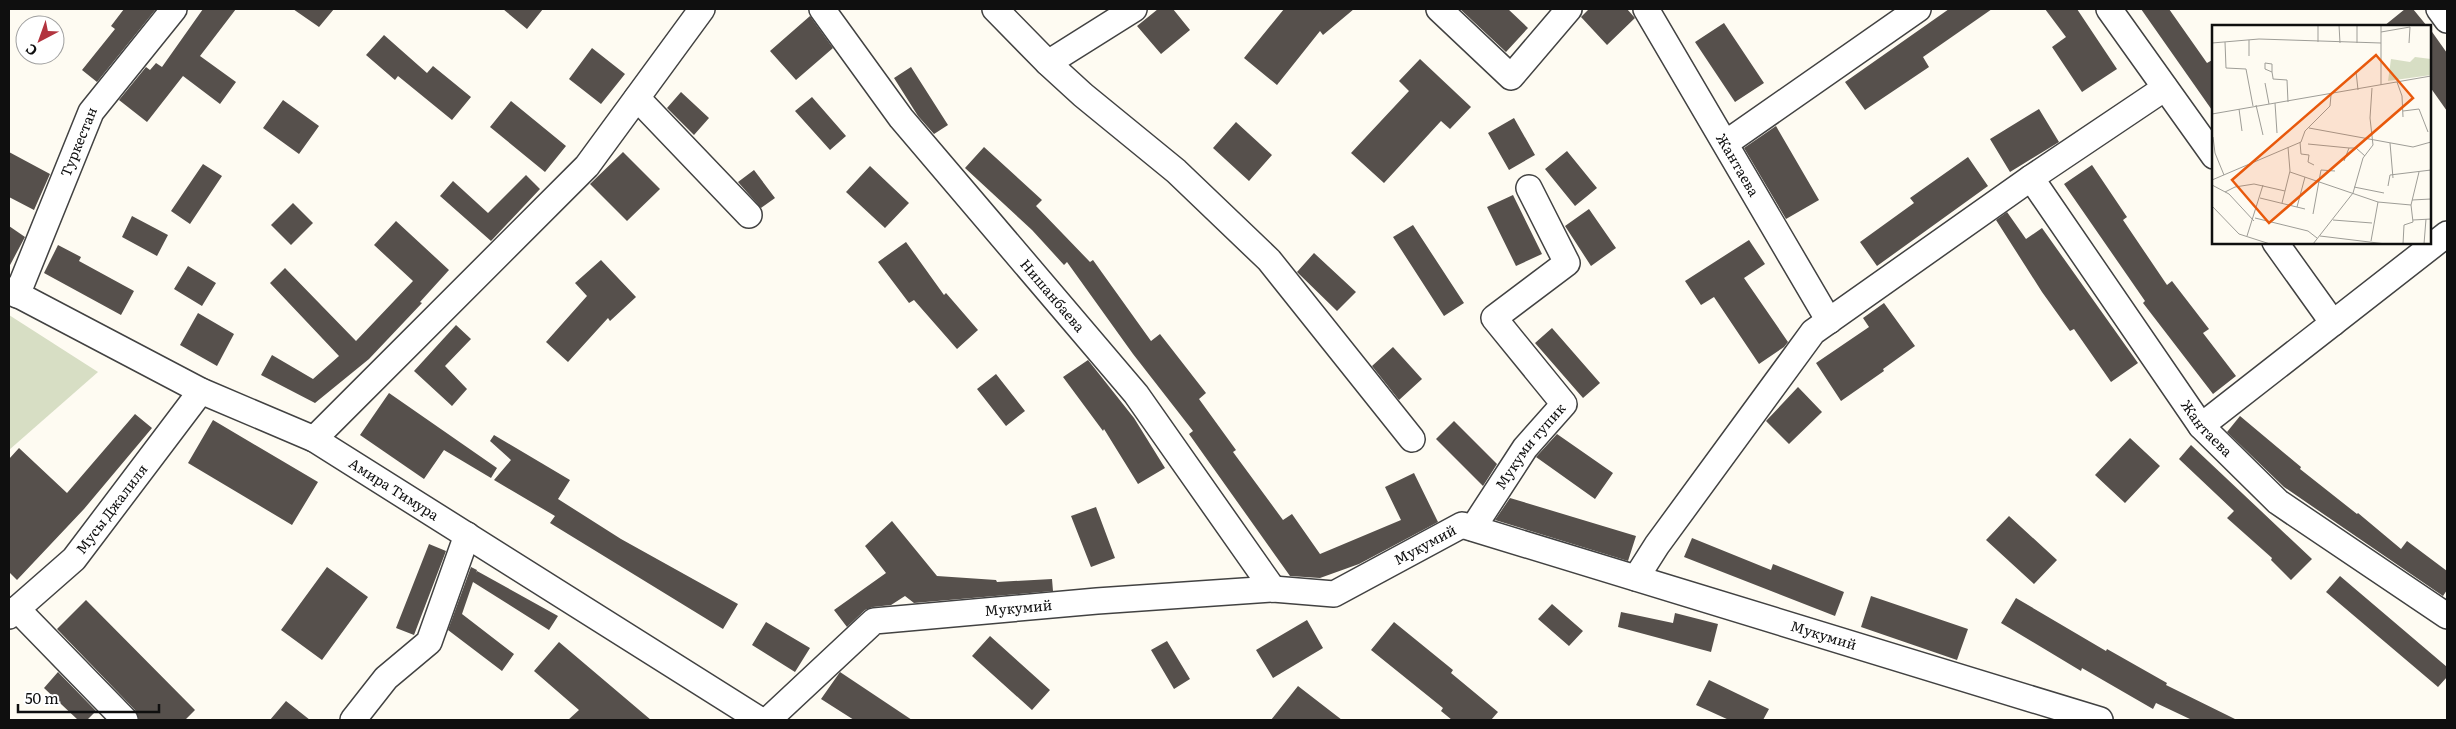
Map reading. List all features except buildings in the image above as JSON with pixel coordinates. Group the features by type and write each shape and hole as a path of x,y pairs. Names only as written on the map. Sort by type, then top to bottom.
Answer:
{"street":[{"name":"Туркестан","path":"13,292 91,112 174,9"},
{"path":"314,439 588,166 702,9"},
{"name":"Нишанбаева","path":"822,9 901,118 1136,394 1273,589"},
{"path":"995,9 1048,63 1083,95 1176,170 1269,260 1412,439"},
{"path":"1048,63 1134,9"},
{"path":"1439,9 1511,77 1569,9"},
{"name":"Жантаева","path":"1646,9 1829,321"},
{"path":"1726,143 1918,9"},
{"path":"2109,9 2212,153"},
{"path":"2439,9 2447,20"},
{"path":"1636,578 1657,545 1813,332 2031,178 2165,88"},
{"path":"637,98 749,215"},
{"name":"Жантаева","path":"2031,178 2201,426 2278,502 2447,616"},
{"name":"Мукуми тупик","path":"1472,528 1525,448 1564,404 1494,318 1567,263 1529,188"},
{"path":"2201,426 2447,234"},
{"path":"2277,244 2333,323"},
{"name":"Амира Тимура","path":"13,292 202,391 314,439 760,720"},
{"name":"Мусы Джалиля","path":"13,613 74,559 202,391"},
{"name":"Мукумий","path":"768,720 874,621 1097,601 1273,589 1334,594 1462,525 2100,720"},
{"path":"353,720 386,678 429,642 467,535"},
{"path":"13,613 125,720"}],"green space":[{"path":"9,315 98,372 9,450"}]}
